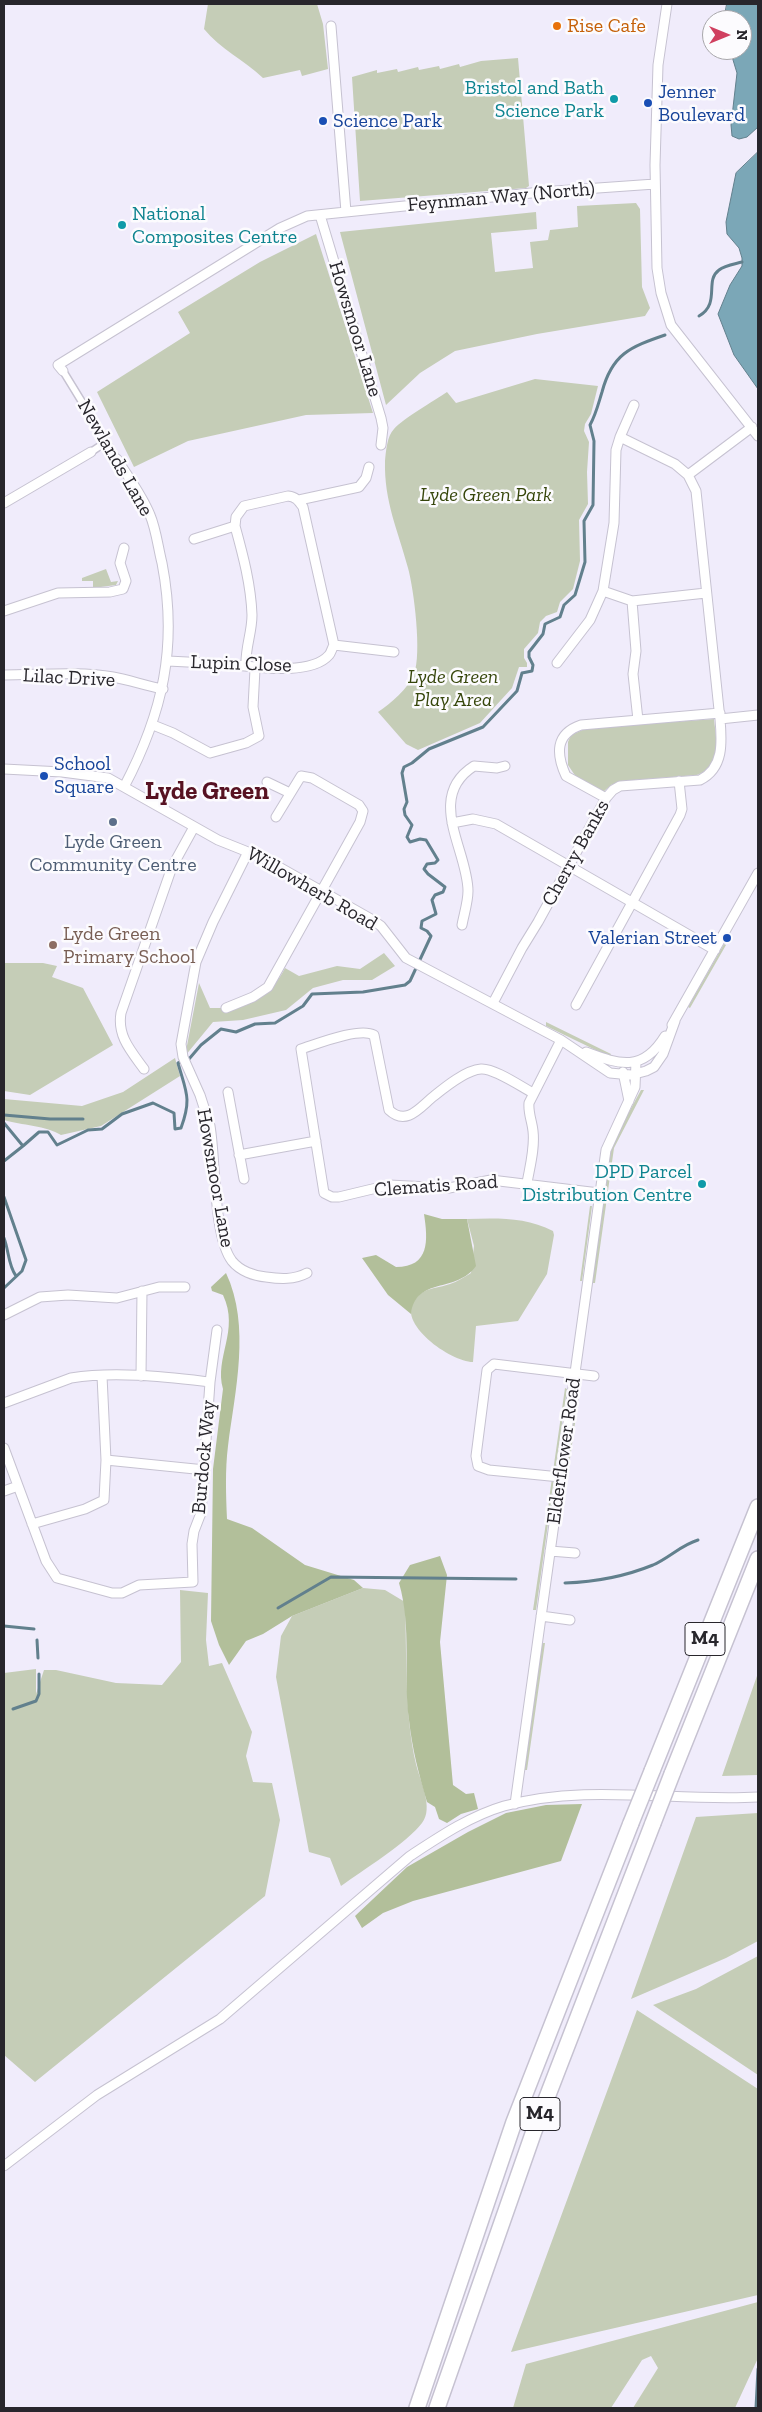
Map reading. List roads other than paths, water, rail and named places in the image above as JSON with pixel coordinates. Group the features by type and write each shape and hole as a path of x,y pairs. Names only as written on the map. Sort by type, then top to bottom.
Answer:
{"highway":[{"name":"M4","path":"417,2408 514,2122 758,1507"},
{"name":"M4","path":"438,2408 534,2132 672,1774 758,1559"}],"street":[{"path":"667,4 658,65 655,184 657,268 669,319 687,347 758,436"},
{"path":"332,26 346,212"},
{"name":"Feynman Way (North)","path":"60,368 280,228 307,216 541,192 655,184"},
{"name":"Howsmoor Lane","path":"320,215 381,418 383,428 381,445"},
{"name":"Newlands Lane","path":"60,368 144,504 153,525 167,596 169,627 168,661 163,689 153,725 124,787"},
{"path":"557,662 590,620 603,590 611,546 616,450 634,405"},
{"path":"620,437 675,464 688,475 752,427"},
{"path":"4,503 106,442"},
{"path":"299,500 359,487 366,478 369,467"},
{"name":"Cherry Banks","path":"493,1004 606,798 620,786 700,780 710,775 717,765 721,752 720,716 698,500 688,475"},
{"path":"153,725 173,733 210,753 246,743 259,736 252,707 250,667 245,650 252,617 250,591 236,526 236,517 244,506 295,496 303,507 334,645 394,652"},
{"path":"194,538 236,526"},
{"path":"4,610 58,593 110,592 123,589 126,581 120,563 124,548"},
{"path":"603,590 632,601 706,593"},
{"path":"632,601 636,651 633,674 638,720"},
{"name":"Lupin Close","path":"168,661 291,668 314,664 329,656 334,645"},
{"name":"Lilac Drive","path":"4,675 92,675 114,677 136,684 163,689"},
{"path":"606,798 566,776 562,767 560,743 563,735 581,725 638,720 758,715"},
{"path":"462,924 468,890 452,823 451,803 454,788 461,777 474,766 497,768 505,766"},
{"name":"Willowherb Road","path":"4,770 108,778 218,840 248,852 321,890 381,926 406,958 577,1048 603,1069 624,1076"},
{"path":"226,1008 253,997 268,987 360,822 362,811 359,805 307,776 301,776 276,817"},
{"path":"576,1006 680,815 682,809 679,781"},
{"path":"267,782 290,793"},
{"path":"452,823 473,819 485,820 715,950"},
{"path":"144,1069 122,1037 119,1024 121,1013 172,867 194,827"},
{"name":"Howsmoor Lane","path":"248,852 212,922 196,962 181,1044 184,1061 203,1103 210,1126 219,1219 229,1256 234,1263 257,1276 299,1278 307,1273"},
{"path":"577,1048 622,1064 644,1059 657,1048 675,1020 758,873"},
{"path":"624,1076 649,1070 658,1062 675,1020"},
{"path":"239,1155 316,1141 301,1049 352,1034 367,1032 374,1035 389,1110 395,1115 410,1116 434,1096 477,1070 491,1071 533,1093"},
{"path":"527,1183 533,1147 533,1130 529,1108 533,1093 561,1040"},
{"name":"Elderflower Road","path":"516,1804 599,1193 608,1144 629,1103 637,1074 636,1062"},
{"path":"622,1064 629,1103"},
{"path":"228,1092 244,1179"},
{"name":"Clematis Road","path":"316,1141 324,1192 332,1197 389,1185 449,1188 491,1180 599,1193"},
{"path":"4,1315 40,1297 68,1295 117,1298 159,1287 184,1287"},
{"path":"141,1376 142,1291"},
{"name":"Burdock Way","path":"32,1524 51,1571 57,1578 71,1584 112,1593 122,1593 139,1585 192,1582 192,1544 194,1531 202,1513 210,1382 217,1330"},
{"path":"560,1477 489,1470 478,1466 476,1456 487,1370 491,1364 494,1364 594,1376"},
{"path":"4,1448 32,1524 85,1509 104,1500 106,1460 102,1376"},
{"path":"4,1403 71,1378 141,1376 210,1382"},
{"path":"106,1460 205,1470"},
{"path":"4,1491 18,1486"},
{"path":"550,1551 575,1553"},
{"path":"541,1616 570,1620"},
{"path":"4,2166 97,2095 220,2019 410,1856 440,1836 469,1821 516,1804 566,1794 620,1794 723,1799 758,1797"}],"water":[{"path":"727,4 758,4 758,127 747,137 739,139 732,136 731,125 737,73 733,60 752,60 752,10 726,10"},
{"path":"758,152 758,389 734,355 718,314 730,285 742,266 739,248 727,234 726,222 736,173"}],"waterway":[{"path":"699,316 706,311 709,305 715,275 724,267 742,262"},
{"path":"4,1123 23,1146 39,1132 48,1132 57,1145 88,1130 102,1129 122,1114 153,1103 174,1113 175,1129 181,1128 186,1109 187,1095 178,1063 189,1059 201,1045 221,1029 236,1032 255,1024 275,1023 303,1006 312,994 363,992 405,985 410,981 431,936 421,928 422,921 436,914 432,900 435,895 443,892 445,887 424,869 427,864 435,863 438,860 426,840 420,839 410,842 407,837 412,825 405,815 404,809 407,802 402,773 404,767 429,749 483,727 517,691 522,673 532,671 533,665 529,652 543,634 545,624 560,617 564,605 575,595 585,562 584,521 593,505 594,441 590,425 606,379 617,360 632,348 665,335"},
{"path":"4,1115 50,1119 83,1119"},
{"path":"4,1161 23,1146"},
{"path":"4,1197 26,1260 22,1271 4,1288"},
{"path":"4,1238 11,1267 16,1276"},
{"path":"565,1583 610,1578 643,1569 698,1540"},
{"path":"278,1608 331,1577 516,1579"},
{"path":"4,1626 34,1629"},
{"path":"37,1640 38,1658"},
{"path":"13,1709 36,1701 39,1694 39,1674"},
{"path":"756,2408 758,2369"}],"place":[{"name":"Rise Cafe","path":"557,26"},
{"name":"Bristol and Bath Science Park","path":"614,99"},
{"name":"Jenner Boulevard","path":"648,103"},
{"name":"Science Park","path":"323,121"},
{"name":"National Composites Centre","path":"122,225"},
{"name":"School Square","path":"44,776"},
{"name":"Lyde Green Community Centre","path":"113,822"},
{"name":"Valerian Street","path":"727,938"},
{"name":"Lyde Green Primary School","path":"53,945"},
{"name":"DPD Parcel Distribution Centre","path":"702,1184"}],"district":[{"name":"Lyde Green","path":"207,792"}],"park label":[{"name":"Lyde Green Park","path":"486,495"},
{"name":"Lyde Green Play Area","path":"453,688"}]}
